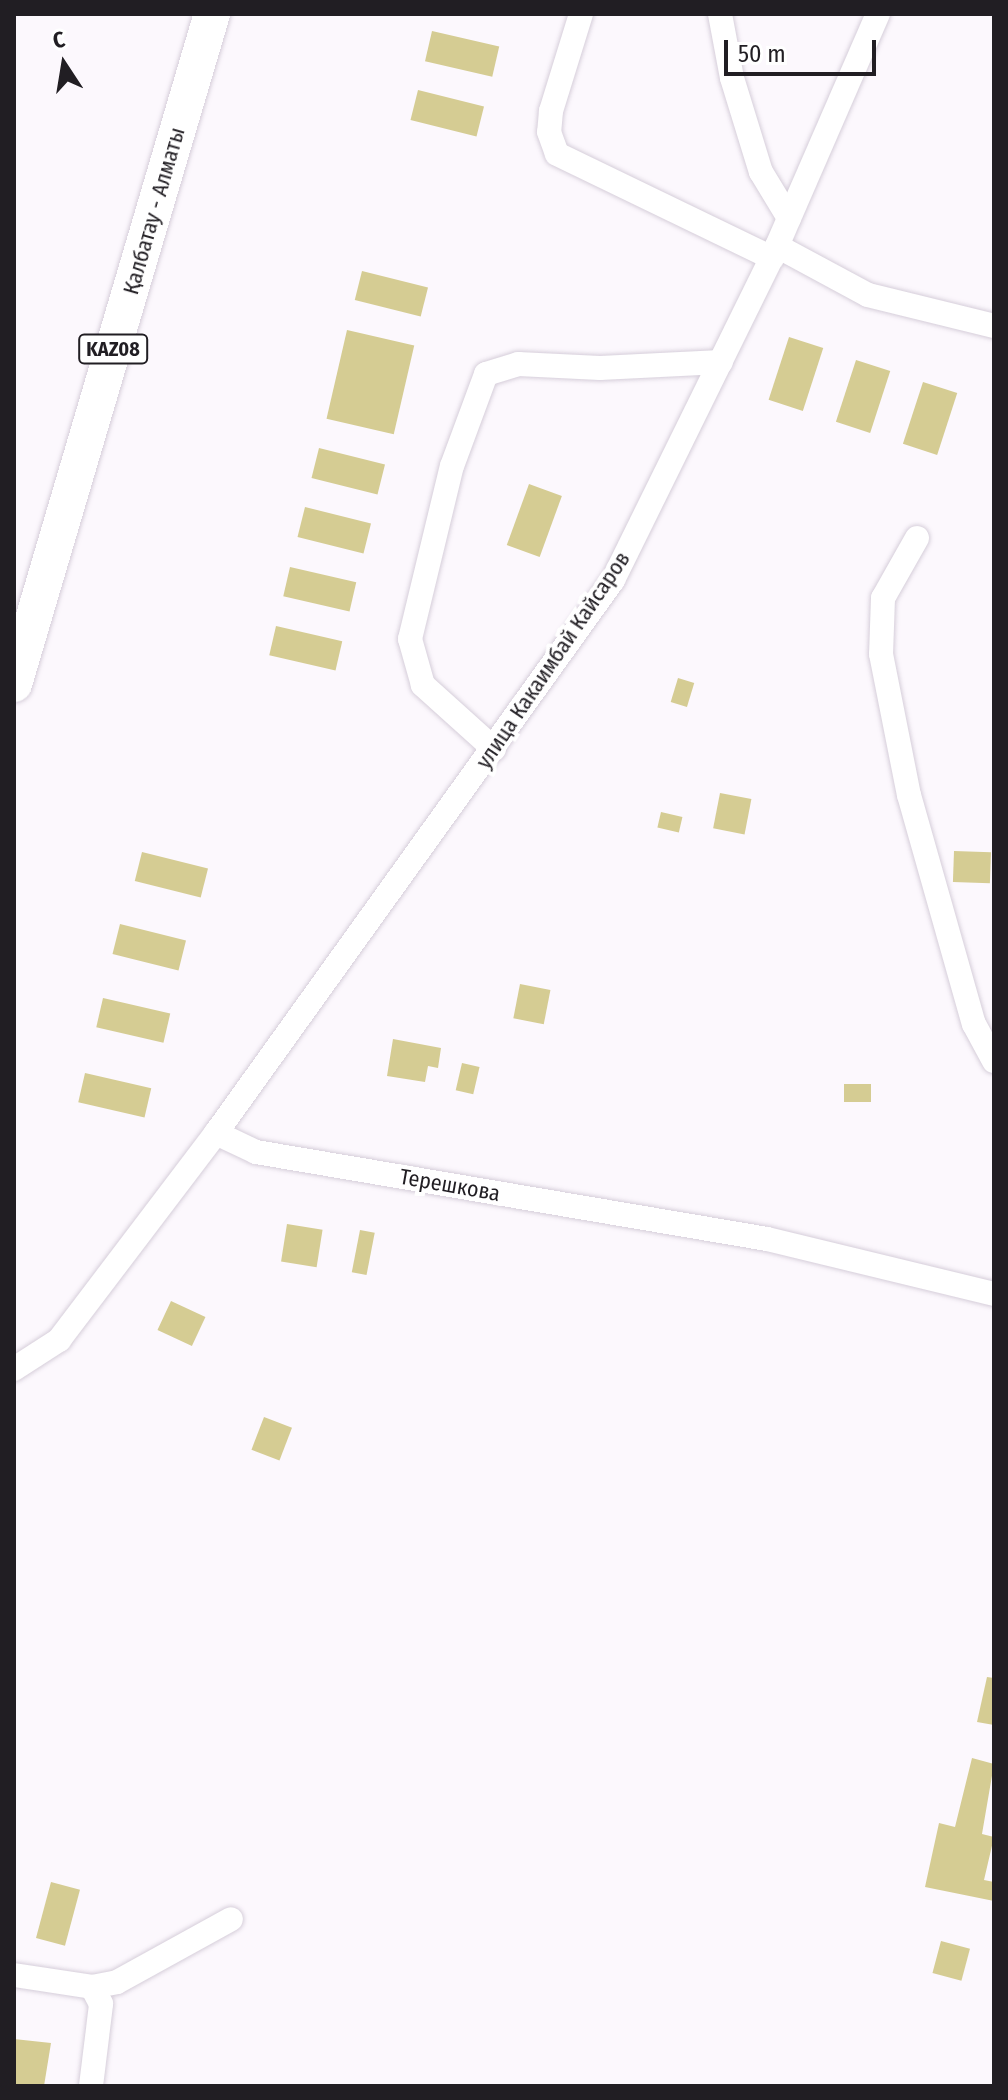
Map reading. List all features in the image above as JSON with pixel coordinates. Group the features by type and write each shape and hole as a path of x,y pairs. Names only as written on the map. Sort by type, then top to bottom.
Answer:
{"highway":[{"name":"Қалбатау - Алматы","path":"14,684 212,14"}],"street":[{"path":"581,14 551,111 549,132 557,154 868,295 994,326"},
{"path":"720,14 732,78 761,172 789,218"},
{"name":"улица Какаимбай Кайсаров","path":"216,1133 613,580 774,252 878,14"},
{"path":"494,749 423,685 410,639 452,466 486,374 518,364 600,368 721,362"},
{"path":"917,538 883,598 881,654 909,795 974,1024 994,1061"},
{"path":"14,1369 59,1340 216,1133"},
{"name":"Терешкова","path":"216,1133 256,1152 767,1239 994,1294"},
{"path":"14,1975 92,1987 117,1982 231,1919"},
{"path":"91,2086 101,2004 92,1987"}],"building":[{"path":"432,31 499,47 492,77 425,61"},
{"path":"418,90 484,106 476,137 411,120"},
{"path":"362,271 428,287 421,317 355,300"},
{"path":"347,330 414,346 394,434 327,419"},
{"path":"789,337 823,348 803,411 769,400"},
{"path":"856,360 890,371 870,433 836,422"},
{"path":"923,382 957,393 937,455 903,444"},
{"path":"319,448 385,464 377,495 312,478"},
{"path":"529,484 562,496 540,557 507,545"},
{"path":"305,507 371,523 363,554 298,537"},
{"path":"290,567 356,582 350,612 283,596"},
{"path":"276,626 342,641 336,671 269,655"},
{"path":"678,678 694,683 687,707 671,702"},
{"path":"720,793 751,799 745,834 713,828"},
{"path":"661,812 682,817 679,833 657,828"},
{"path":"954,851 991,852 990,883 953,882"},
{"path":"142,852 208,868 201,898 135,881"},
{"path":"120,924 186,940 178,971 113,954"},
{"path":"520,984 550,990 544,1024 513,1018"},
{"path":"103,998 170,1014 163,1043 96,1027"},
{"path":"393,1039 441,1048 438,1068 428,1066 425,1082 387,1076"},
{"path":"462,1063 480,1067 473,1094 456,1090"},
{"path":"85,1073 151,1088 145,1118 78,1102"},
{"path":"844,1084 871,1084 871,1102 844,1102"},
{"path":"287,1224 323,1230 317,1267 281,1262"},
{"path":"360,1230 375,1233 367,1275 352,1272"},
{"path":"171,1301 205,1317 192,1346 157,1330"},
{"path":"264,1417 292,1428 279,1460 251,1450"},
{"path":"987,1677 994,1678 994,1725 977,1722"},
{"path":"972,1758 994,1764 982,1834 994,1837 984,1880 994,1882 994,1901 925,1887 939,1823 955,1827"},
{"path":"51,1882 80,1890 65,1946 36,1938"},
{"path":"941,1941 970,1949 961,1981 932,1973"},
{"path":"14,2039 51,2043 44,2086 14,2086"}]}
